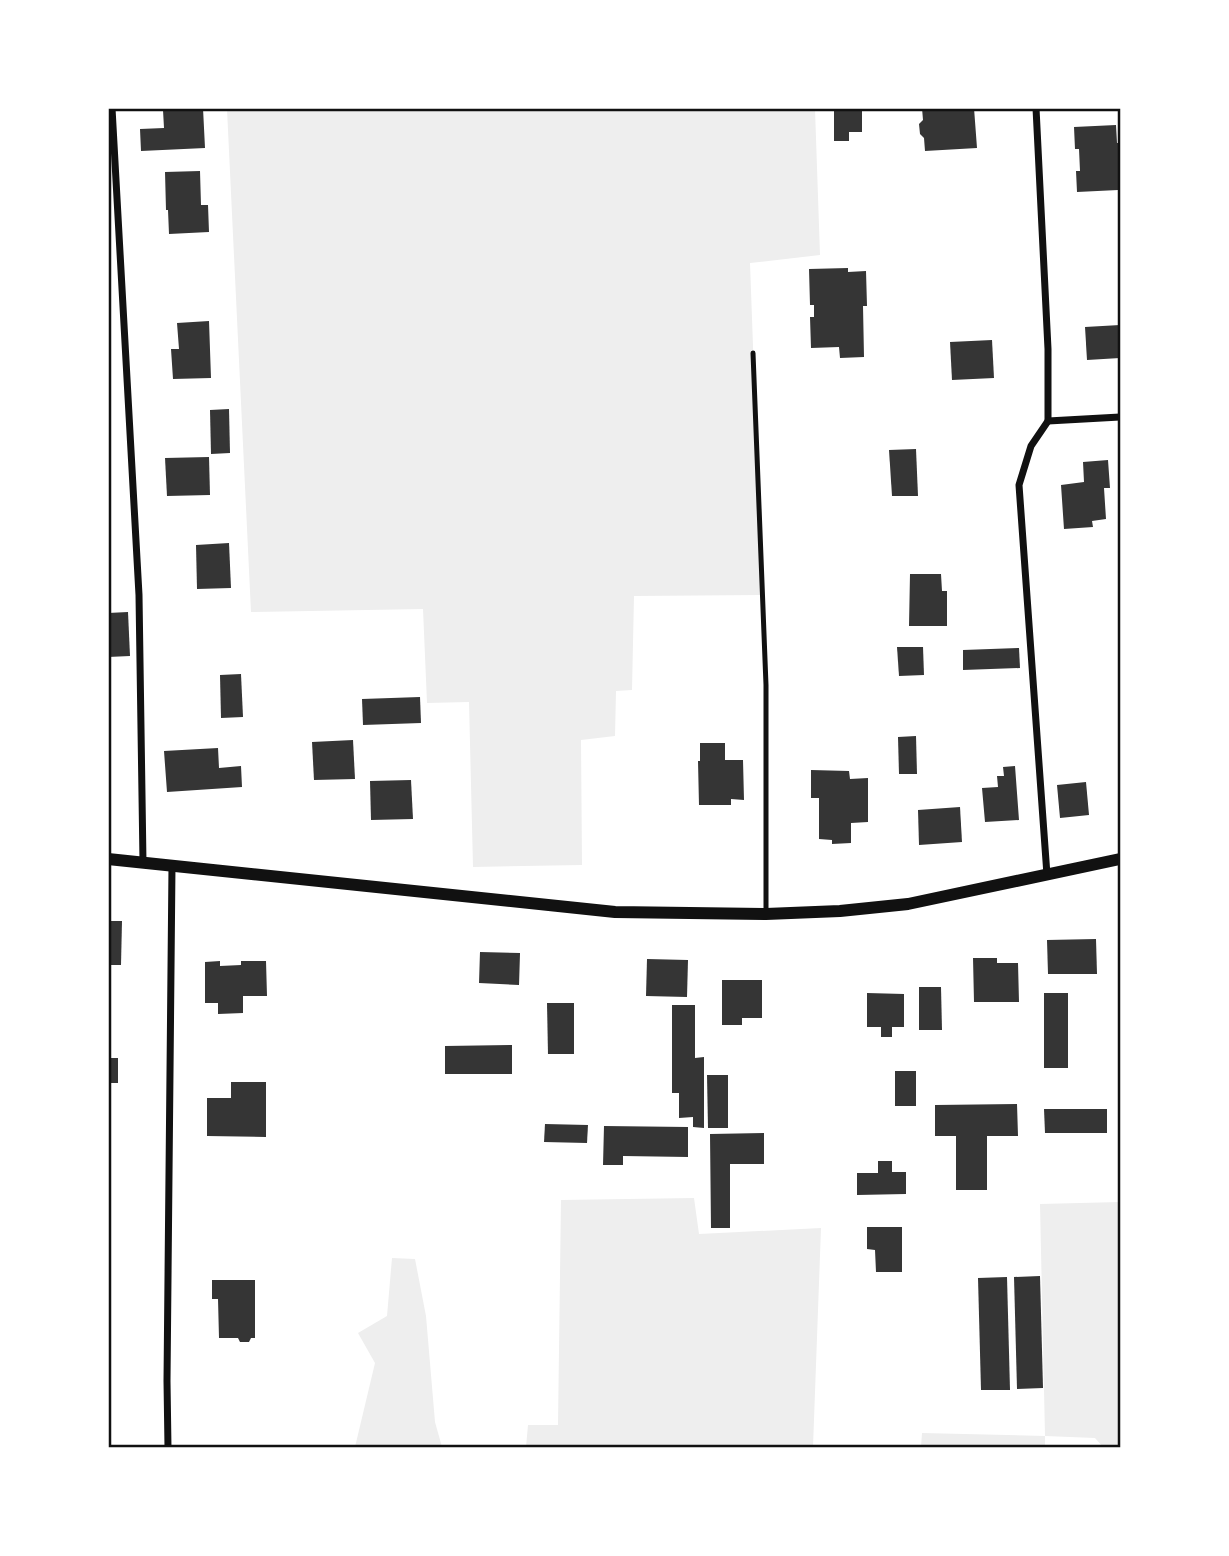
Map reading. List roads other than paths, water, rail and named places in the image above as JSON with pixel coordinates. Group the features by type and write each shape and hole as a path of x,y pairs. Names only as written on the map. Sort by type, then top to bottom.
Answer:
{"street":[{"path":"112,108 139,595 143,862"},
{"path":"1036,108 1048,349 1048,421 1031,446 1019,485 1046,875"},
{"path":"1048,421 1121,417"},
{"path":"108,859 615,912 766,914 839,911 908,904 1121,859"},
{"path":"168,1447 172,866"}],"lane":[{"path":"753,353 765,685 766,914"}]}
